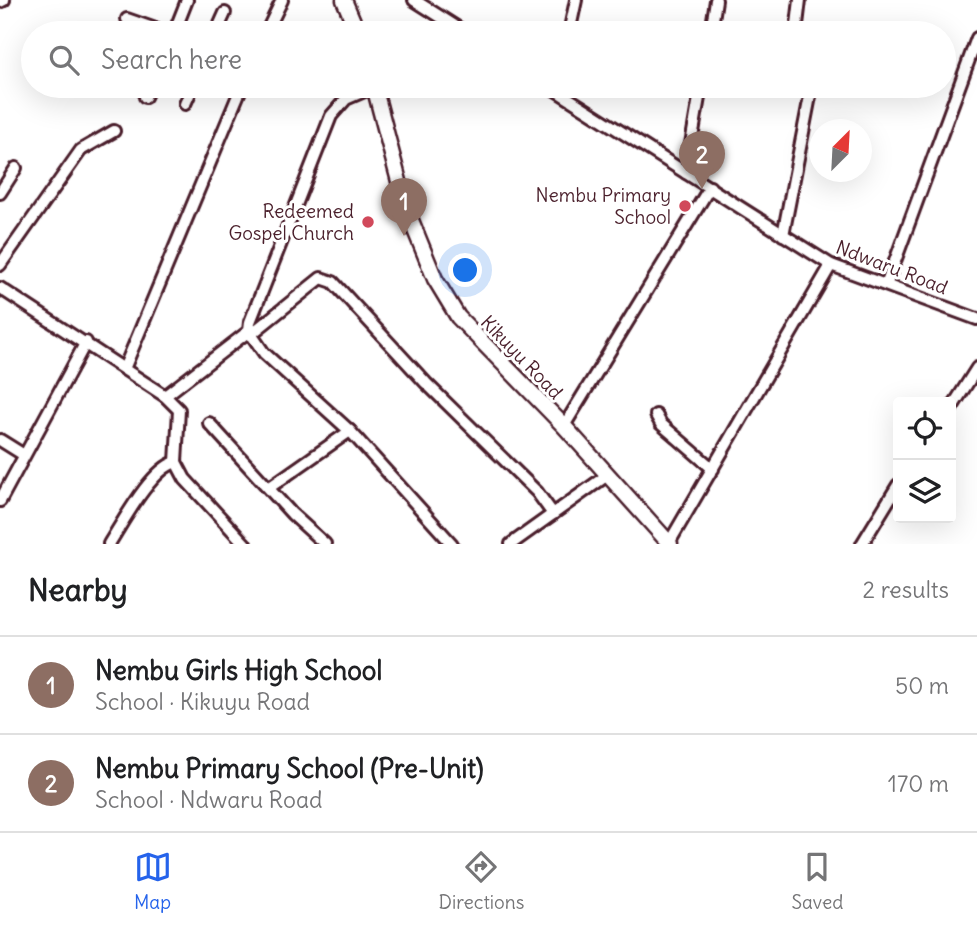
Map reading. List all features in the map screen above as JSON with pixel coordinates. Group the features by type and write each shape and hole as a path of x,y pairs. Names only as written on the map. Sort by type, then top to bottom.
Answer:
{"main road":[{"path":"344,0 353,21"},
{"name":"Kikuyu Road","path":"377,98 405,208 435,279 458,317 478,341 564,426 669,544"}],"street":[{"path":"179,21 187,0"},
{"path":"272,21 282,0"},
{"path":"414,0 447,21"},
{"path":"572,21 576,0"},
{"path":"712,21 716,0"},
{"path":"797,21 800,0"},
{"path":"221,21 225,13"},
{"path":"127,19 133,21"},
{"path":"956,95 977,38"},
{"path":"185,104 188,98"},
{"path":"124,369 237,98"},
{"path":"348,98 331,116 272,261 250,322 250,333 264,353 350,431 452,544"},
{"name":"Ndwaru Road","path":"571,98 831,265 887,283 977,319"},
{"path":"686,173 699,98"},
{"path":"783,235 810,98"},
{"path":"887,283 955,98"},
{"path":"0,265 81,150 114,131"},
{"path":"0,193 16,168"},
{"path":"564,426 710,187"},
{"path":"669,544 831,265"},
{"path":"165,396 321,278 333,282 426,383 537,492 553,514"},
{"path":"0,288 86,342 165,396 179,410 176,461 185,480 245,544"},
{"path":"0,501 86,342"},
{"path":"956,401 977,368"},
{"path":"656,415 661,424 713,469"},
{"path":"209,423 292,514 325,544"},
{"path":"270,487 350,431"},
{"path":"0,440 24,455"},
{"path":"109,544 166,464 176,461"},
{"path":"511,544 606,476"},
{"path":"862,544 893,493"}],"place":[{"name":"Nembu Primary School (Pre-Unit)","path":"702,189"},
{"name":"Nembu Primary School","path":"685,206"},
{"name":"Redeemed Gospel Church","path":"368,222"},
{"name":"Nembu Girls High School","path":"404,236"}]}
